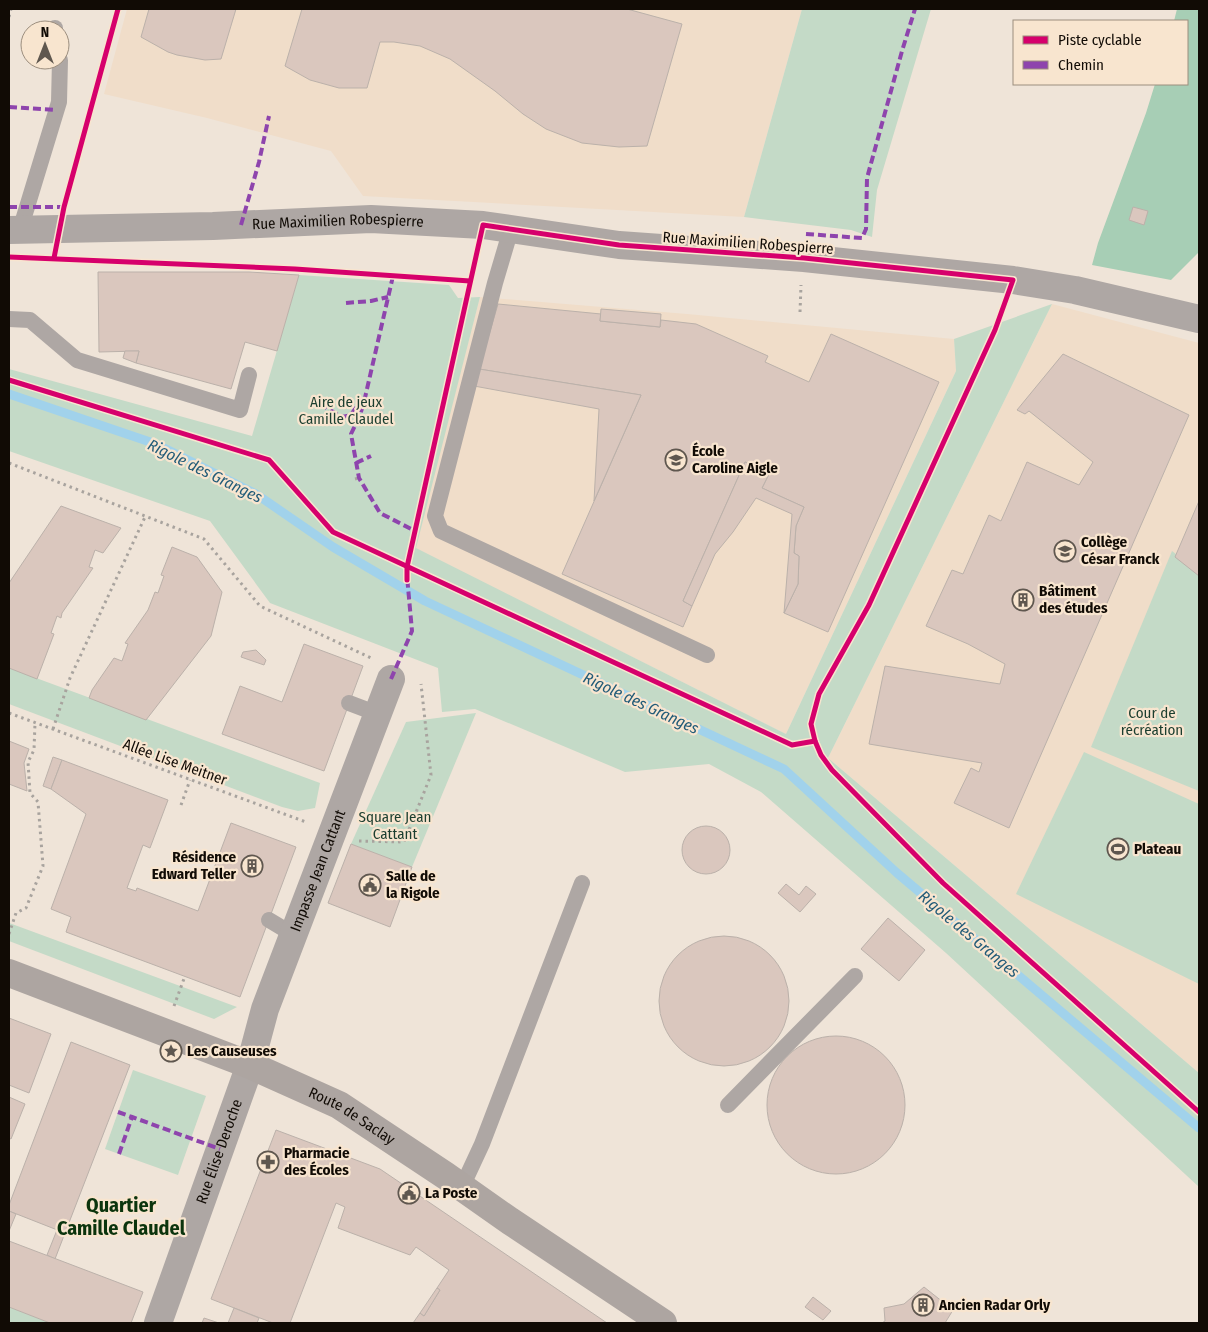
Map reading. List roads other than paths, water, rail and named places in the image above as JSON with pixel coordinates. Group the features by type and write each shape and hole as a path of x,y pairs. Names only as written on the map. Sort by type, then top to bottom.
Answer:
{"main road":[{"name":"Route de Saclay","path":"9,974 250,1065 338,1105 663,1323"}],"street":[{"name":"Rue Maximilien Robespierre","path":"15,230 213,226 371,219 483,225 620,246 804,258 1013,280 1074,290 1199,320"},
{"name":"Impasse Jean Cattant","path":"250,1065 265,1009 391,680"},
{"name":"Rue Élise Deroche","path":"158,1323 250,1065"}],"lane":[{"path":"15,230 59,102 60,70"},
{"path":"511,229 495,283 436,516 441,531 706,655"},
{"path":"9,318 30,320 77,360 240,410 249,375"},
{"path":"349,703 378,714"},
{"path":"462,1187 482,1144 582,883"},
{"path":"269,920 294,935"},
{"path":"728,1104 855,976"}],"waterway":[{"name":"Rigole des Granges","path":"9,394 156,444 256,494 333,547 425,601 784,769 897,873 1199,1128"}],"place":[{"name":"École Caroline Aigle","path":"676,460"},
{"name":"Collège César Franck","path":"1065,551"},
{"name":"Bâtiment des études","path":"1023,600"},
{"name":"Plateau","path":"1118,849"},
{"name":"Résidence Edward Teller","path":"252,866"},
{"name":"Salle de la Rigole","path":"370,885"},
{"name":"Les Causeuses","path":"171,1051"},
{"name":"Pharmacie des Écoles","path":"268,1162"},
{"name":"La Poste","path":"409,1193"},
{"name":"Ancien Radar Orly","path":"923,1305"}],"district":[{"name":"Quartier Camille Claudel","path":"121,1216"}],"park label":[{"name":"Aire de jeux Camille Claudel","path":"346,410"},
{"name":"Cour de récréation","path":"1152,722"},
{"name":"Square Jean Cattant","path":"395,826"}]}
